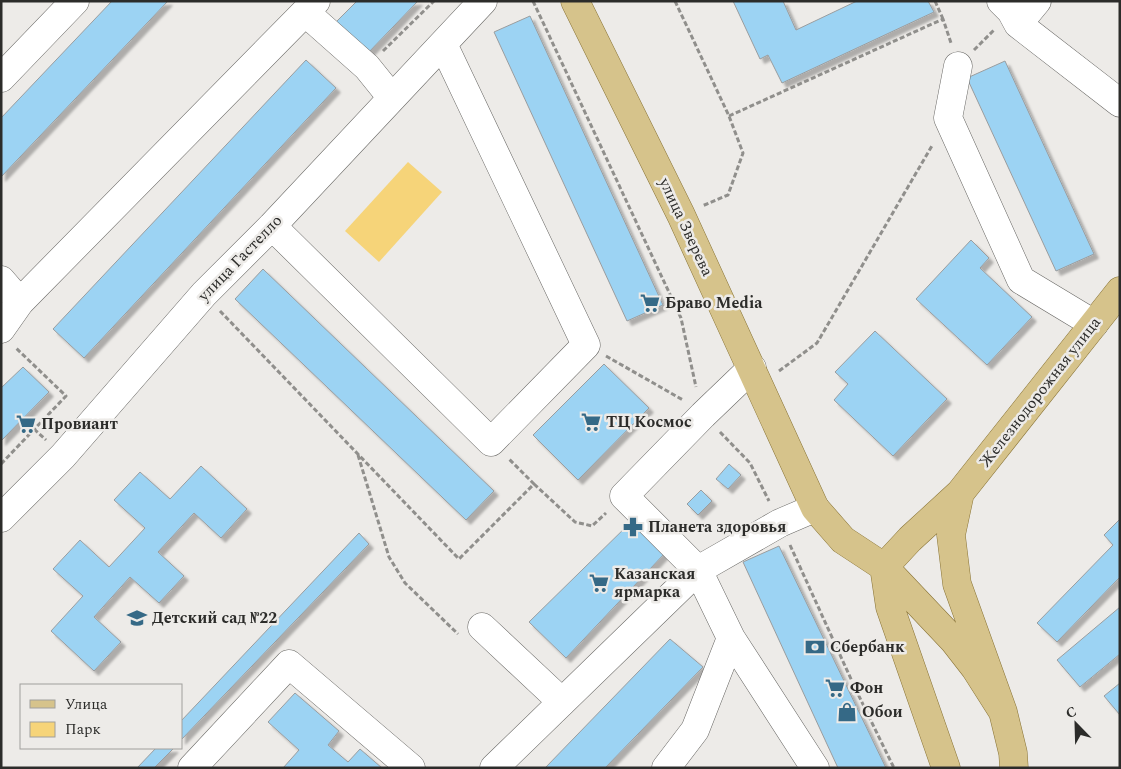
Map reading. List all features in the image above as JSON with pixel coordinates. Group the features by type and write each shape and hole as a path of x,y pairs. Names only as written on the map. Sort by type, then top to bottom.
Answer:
{"main road":[{"name":"улица Зверева","path":"575,1 681,215 814,508 843,540 884,567 954,641 975,668 1003,712"},
{"name":"Железнодорожная улица","path":"884,567 910,539 960,493 1120,291"},
{"path":"960,493 951,535 957,584 1003,712 1013,753 1014,768"},
{"path":"884,567 890,607 946,768"}],"street":[{"path":"1,78 75,1"},
{"name":"улица Гастелло","path":"1,518 62,456 204,294 272,226 483,1"},
{"path":"1037,1 1010,12 1120,103"},
{"path":"8,337 20,302 311,7 367,67 392,98"},
{"path":"272,226 491,442 586,345 443,44"},
{"path":"958,66 948,118 1021,280 1094,324"},
{"path":"1,280 20,302"},
{"path":"755,376 702,415 624,496 698,570 731,638 815,768"},
{"path":"494,768 698,570 780,523 814,508"},
{"path":"482,627 562,702"},
{"path":"666,768 695,730 731,638"},
{"path":"192,768 289,664 411,768"}],"path":[{"path":"367,67 434,1"},
{"path":"533,1 681,318 702,415"},
{"path":"675,1 729,116 743,154 728,196 681,215"},
{"path":"934,1 943,19 958,66 1010,12"},
{"path":"729,116 943,19"},
{"path":"755,376 780,370 817,344 948,118"},
{"path":"204,294 458,559 534,484"},
{"path":"1,464 66,396 8,337"},
{"path":"586,345 690,404 750,463 780,523 856,690 894,768"},
{"path":"491,442 576,522 592,526 624,496"},
{"path":"357,454 389,557 405,583 459,635 482,627"}],"green space":[{"path":"408,162 442,192 379,262 345,231"}],"building":[{"path":"112,1 168,1 1,177 1,118"},
{"path":"357,1 418,1 367,54 334,24"},
{"path":"733,1 783,1 796,30 857,1 928,1 934,12 782,83 768,55 760,59"},
{"path":"530,16 663,305 627,321 494,32"},
{"path":"306,60 336,88 84,358 53,329"},
{"path":"1005,61 1094,254 1056,271 967,78"},
{"path":"971,240 989,258 980,268 1032,317 987,365 916,299"},
{"path":"263,269 494,491 466,520 235,299"},
{"path":"875,331 947,399 893,456 834,400 848,384 835,372"},
{"name":"ТЦ Космос","path":"604,364 649,408 578,480 533,435"},
{"path":"23,367 49,392 1,441 1,388"},
{"path":"729,464 741,475 728,489 716,479"},
{"path":"201,466 247,509 221,538 194,513 158,552 184,576 159,603 130,577 94,617 121,642 94,671 51,631 83,596 53,569 80,540 109,567 145,528 114,500 140,472 170,499"},
{"path":"701,490 712,501 698,515 687,504"},
{"path":"1120,519 1120,577 1057,642 1037,623 1113,545 1104,535"},
{"path":"633,520 666,552 566,658 529,622"},
{"path":"359,533 369,544 182,739 182,720"},
{"path":"779,546 886,768 838,768 743,562"},
{"path":"1120,607 1120,654 1080,687 1057,660"},
{"path":"670,639 703,667 605,768 545,768"},
{"path":"1120,683 1120,715 1104,696"},
{"path":"295,693 339,731 328,745 348,762 360,749 382,768 283,768 299,750 268,722"},
{"path":"155,749 173,749 154,768 137,768"}],"place":[{"name":"Браво Media","path":"650,303"},
{"name":"ТЦ Космос","path":"591,422"},
{"name":"Провиант","path":"26,424"},
{"name":"Планета здоровья","path":"633,527"},
{"name":"Казанская ярмарка","path":"599,583"},
{"name":"Детский сад №22","path":"137,618"},
{"name":"Сбербанк","path":"815,647"},
{"name":"Фон","path":"835,688"},
{"name":"Обои","path":"847,712"}]}
